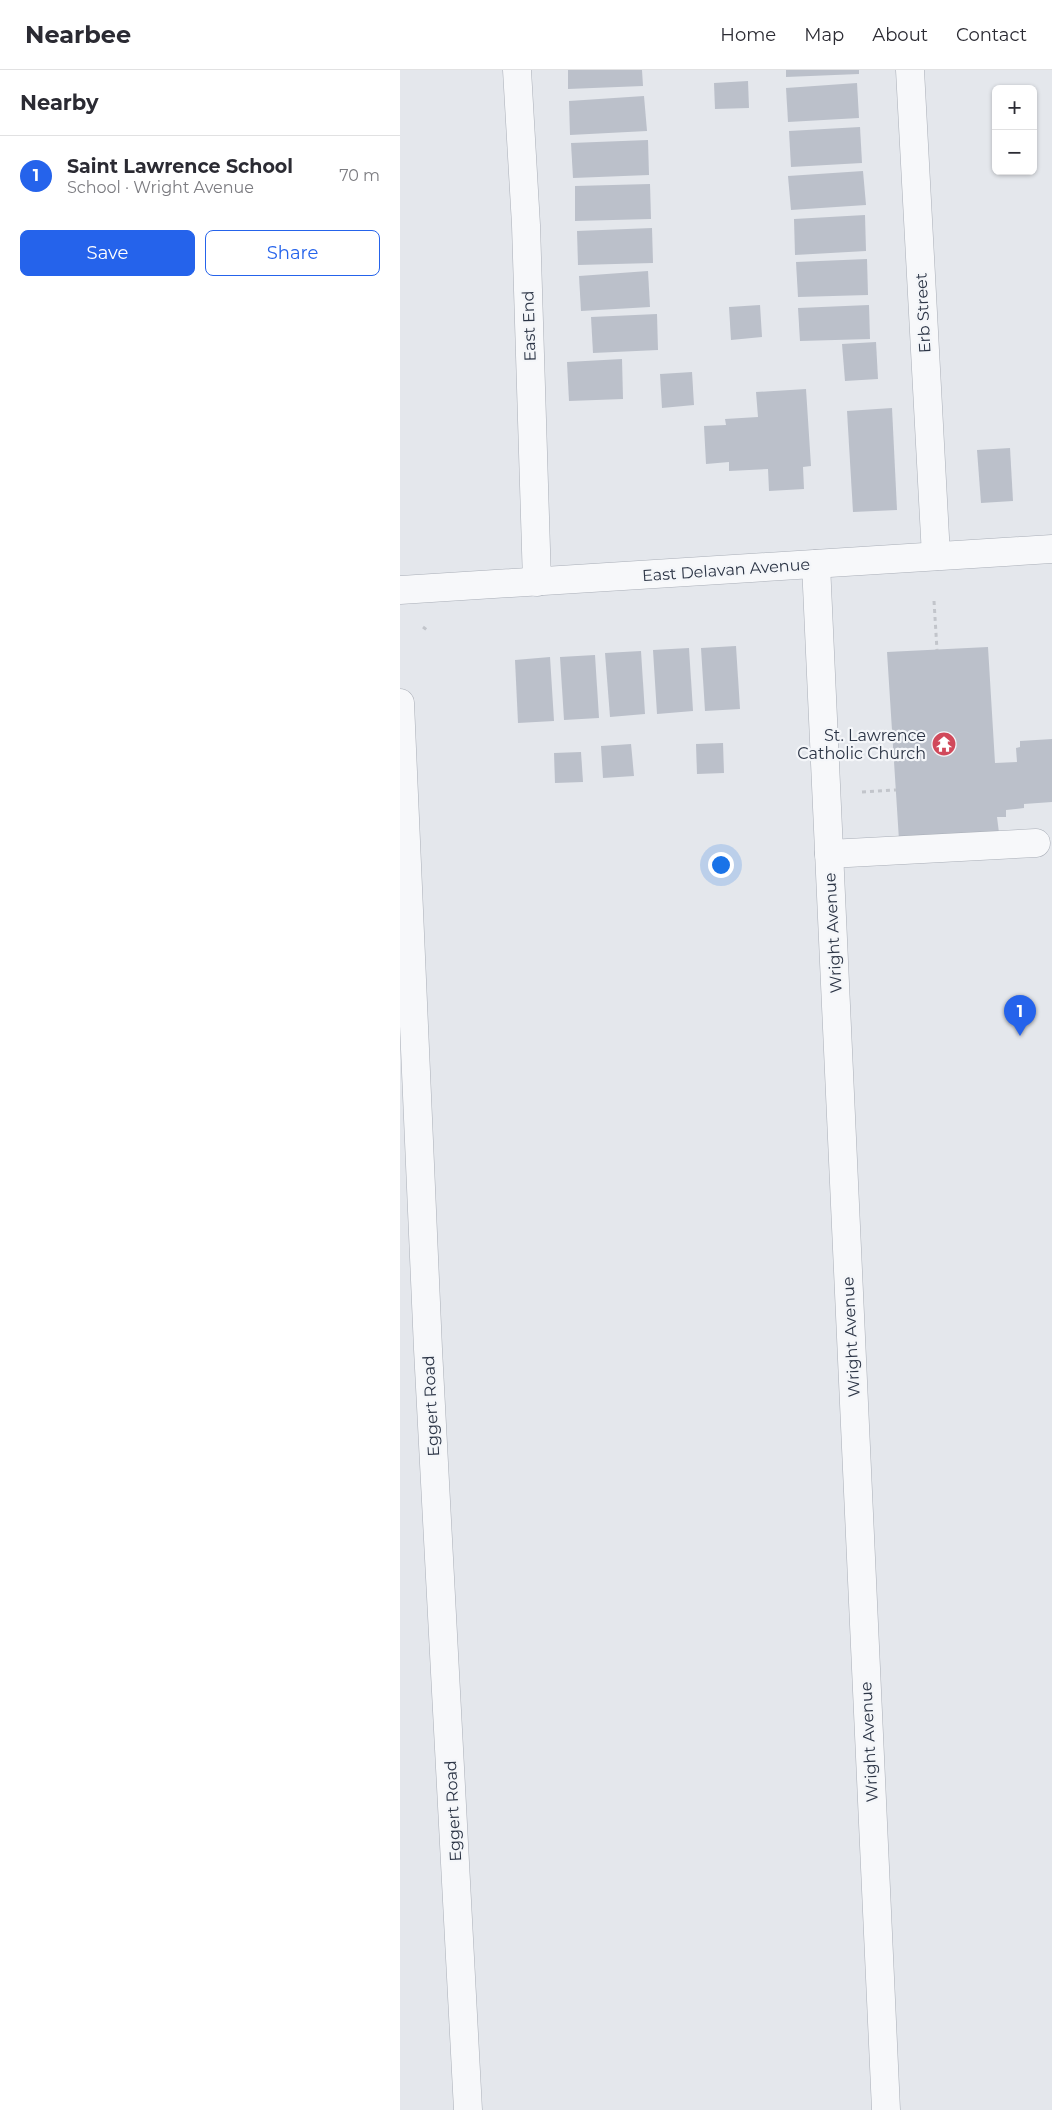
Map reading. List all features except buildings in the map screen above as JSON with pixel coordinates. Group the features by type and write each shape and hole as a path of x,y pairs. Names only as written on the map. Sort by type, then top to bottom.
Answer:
{"street":[{"name":"East End","path":"517,70 526,225 537,582"},
{"name":"Erb Street","path":"910,70 936,556"},
{"name":"East Delavan Avenue","path":"400,590 1052,549"},
{"name":"Wright Avenue","path":"816,564 886,2110"},
{"name":"Eggert Road","path":"400,703 428,1349 468,2110"},
{"path":"829,854 1036,843"}],"path":[{"path":"934,600 937,650"},
{"path":"423,627 427,630"},
{"path":"862,792 896,790"}],"place":[{"name":"St. Lawrence Catholic Church","path":"944,744"},
{"name":"Saint Lawrence School","path":"1020,1036"}]}
